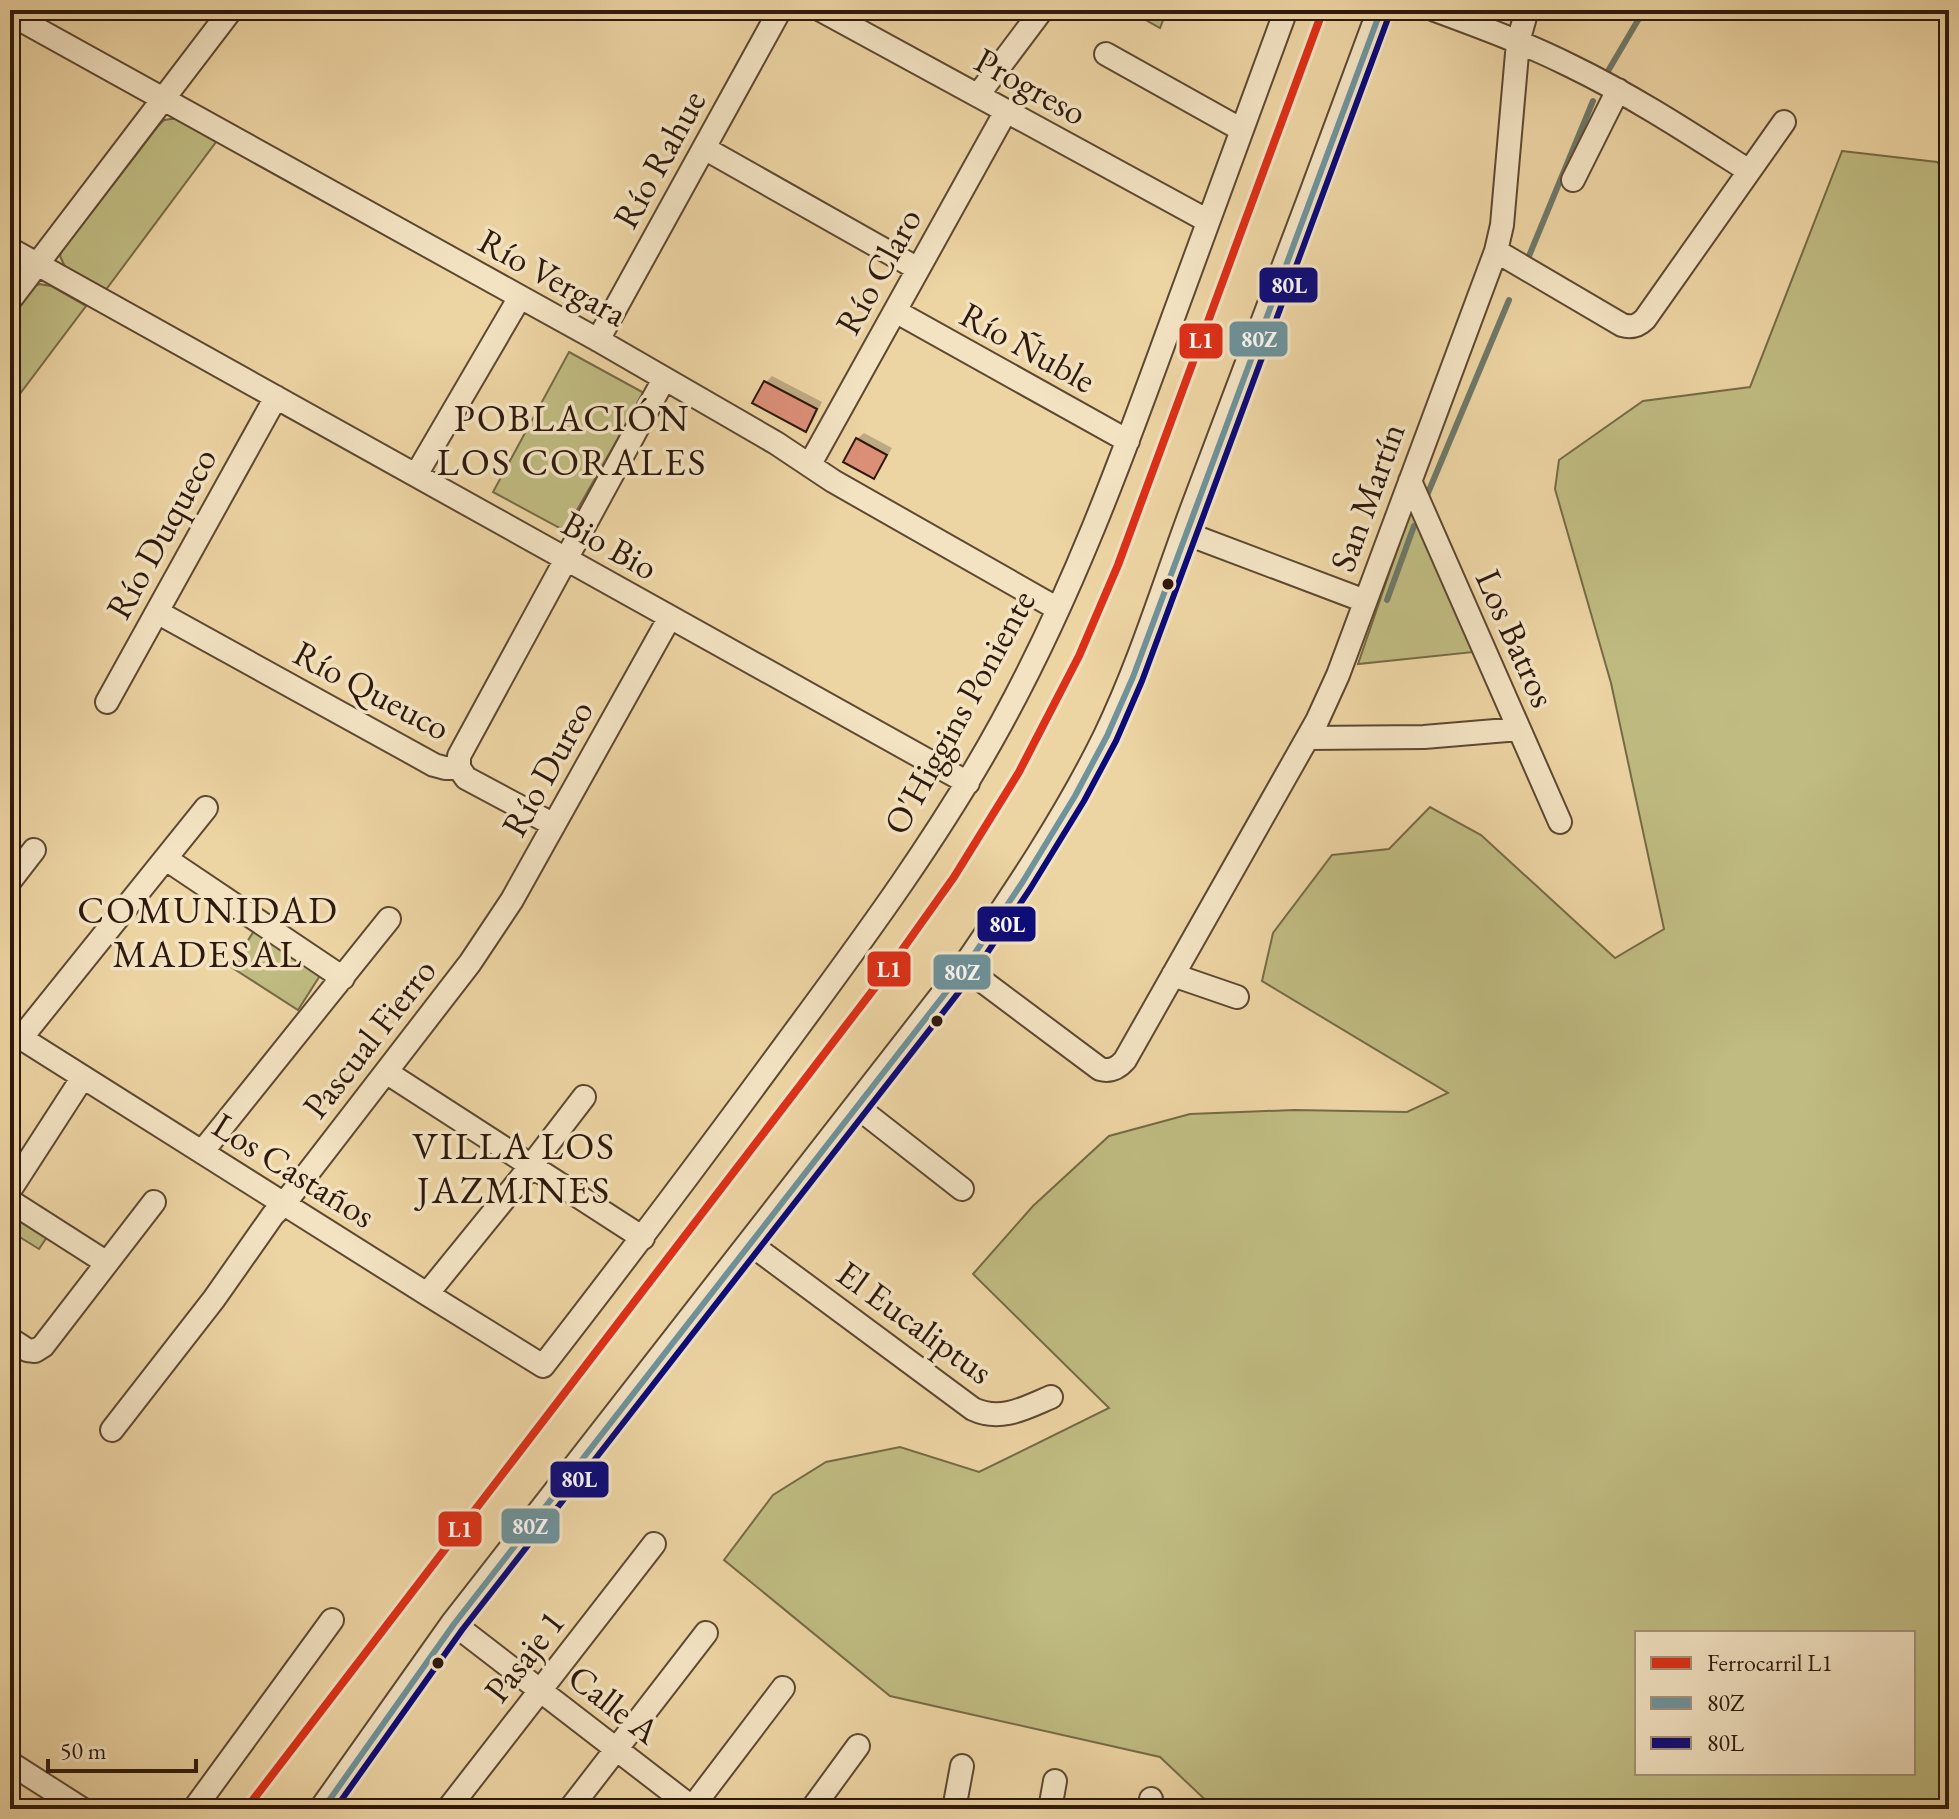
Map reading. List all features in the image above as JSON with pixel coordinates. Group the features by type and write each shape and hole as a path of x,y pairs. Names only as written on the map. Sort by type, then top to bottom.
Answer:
{"street":[{"path":"10,300 231,10"},
{"name":"Río Rahue","path":"598,340 780,10"},
{"name":"Progreso","path":"821,10 1208,221"},
{"path":"978,95 1042,10"},
{"name":"O'Higgins Poniente","path":"543,1366 643,1238 846,962 968,783 1058,609 1128,441 1286,10"},
{"path":"323,1809 454,1624 965,968 1024,881 1071,802 1107,735 1147,640 1381,10"},
{"path":"1435,10 1570,65 1618,90 1749,171"},
{"name":"San Martín","path":"965,968 1100,1069 1110,1070 1125,1060 1308,738 1332,688 1496,251 1502,225 1518,42 1527,10"},
{"name":"Río Vergara","path":"10,14 598,340 776,443 833,481 1058,609"},
{"path":"1106,54 1242,130"},
{"path":"1573,180 1618,90"},
{"name":"Río Claro","path":"810,464 1006,111"},
{"path":"1496,251 1622,325 1634,327 1645,319 1784,122"},
{"path":"704,148 918,269"},
{"name":"Bio Bio","path":"10,249 968,783"},
{"path":"416,475 520,297"},
{"name":"Río Ñuble","path":"895,311 1128,441"},
{"path":"459,768 459,756 664,379"},
{"name":"Río Duqueco","path":"107,702 276,397"},
{"name":"Los Batros","path":"1410,481 1560,822"},
{"path":"1185,533 1365,601"},
{"name":"Río Queuco","path":"157,612 434,765 459,768 466,778 554,825"},
{"name":"Río Dureo","path":"479,951 512,900 670,617"},
{"path":"1308,738 1424,737 1519,729"},
{"path":"16,1035 206,808"},
{"path":"10,881 34,850"},
{"path":"166,859 343,978"},
{"path":"202,1152 389,919"},
{"name":"Pascual Fierro","path":"112,1430 214,1299 273,1215 479,951"},
{"path":"1173,975 1237,997"},
{"name":"Los Castaños","path":"16,1035 543,1366"},
{"path":"386,1072 643,1238"},
{"path":"10,1190 83,1077"},
{"path":"427,1294 584,1097"},
{"path":"856,1106 962,1189"},
{"path":"10,1201 107,1263"},
{"path":"10,1339 27,1350 35,1351 43,1346 154,1202"},
{"name":"El Eucaliptus","path":"749,1243 973,1409 1000,1415 1051,1397"},
{"name":"Pasaje 1","path":"448,1809 654,1544"},
{"path":"194,1809 332,1620"},
{"name":"Calle A","path":"454,1624 693,1809"},
{"path":"570,1809 706,1633"},
{"path":"693,1809 783,1688"},
{"path":"812,1809 858,1746"},
{"path":"10,1763 82,1809"},
{"path":"954,1809 962,1766"},
{"path":"1050,1809 1055,1781"}],"shaded area":[{"path":"1128,10 1167,10 1160,28"},
{"path":"177,119 216,142 105,291 65,267 60,256 62,251 159,125 164,120"},
{"path":"1842,151 1937,162 1949,174 1949,1809 1215,1809 1160,1757 890,1696 724,1560 773,1495 826,1462 900,1447 979,1472 1109,1408 973,1274 1033,1206 1109,1136 1190,1114 1294,1110 1407,1112 1448,1093 1262,981 1273,933 1332,855 1389,849 1430,807 1481,835 1615,958 1664,929 1611,683 1555,489 1559,460 1643,401 1750,387"},
{"path":"39,284 51,286 86,306 10,407 10,313 24,294"},
{"path":"569,352 644,393 565,531 493,492"},
{"path":"1411,510 1474,652 1358,664"},
{"path":"254,931 321,974 298,1010 231,967"},
{"path":"10,1210 49,1234 39,1249 10,1231"}],"building":[{"path":"764,381 817,409 806,432 752,403"},
{"path":"856,438 887,455 874,479 843,462"}],"waterway":[{"path":"1608,71 1644,10"},
{"path":"1529,256 1593,101"},
{"path":"1425,500 1509,300"},
{"path":"1387,600 1414,526"}],"rail line":[{"name":"L1","path":"246,1809 880,981 954,877 1019,772 1079,656 1118,565 1323,10"}],"transit line":[{"name":"80Z","path":"323,1809 454,1624 965,968 1075,796 1107,736 1133,677 1381,10"},
{"name":"80L","path":"335,1809 462,1630 973,974 1084,801 1116,741 1142,681 1390,13"}],"district":[{"name":"POBLACIÓN LOS CORALES","path":"572,439"},
{"name":"COMUNIDAD MADESAL","path":"208,931"},
{"name":"VILLA LOS JAZMINES","path":"514,1167"}]}
